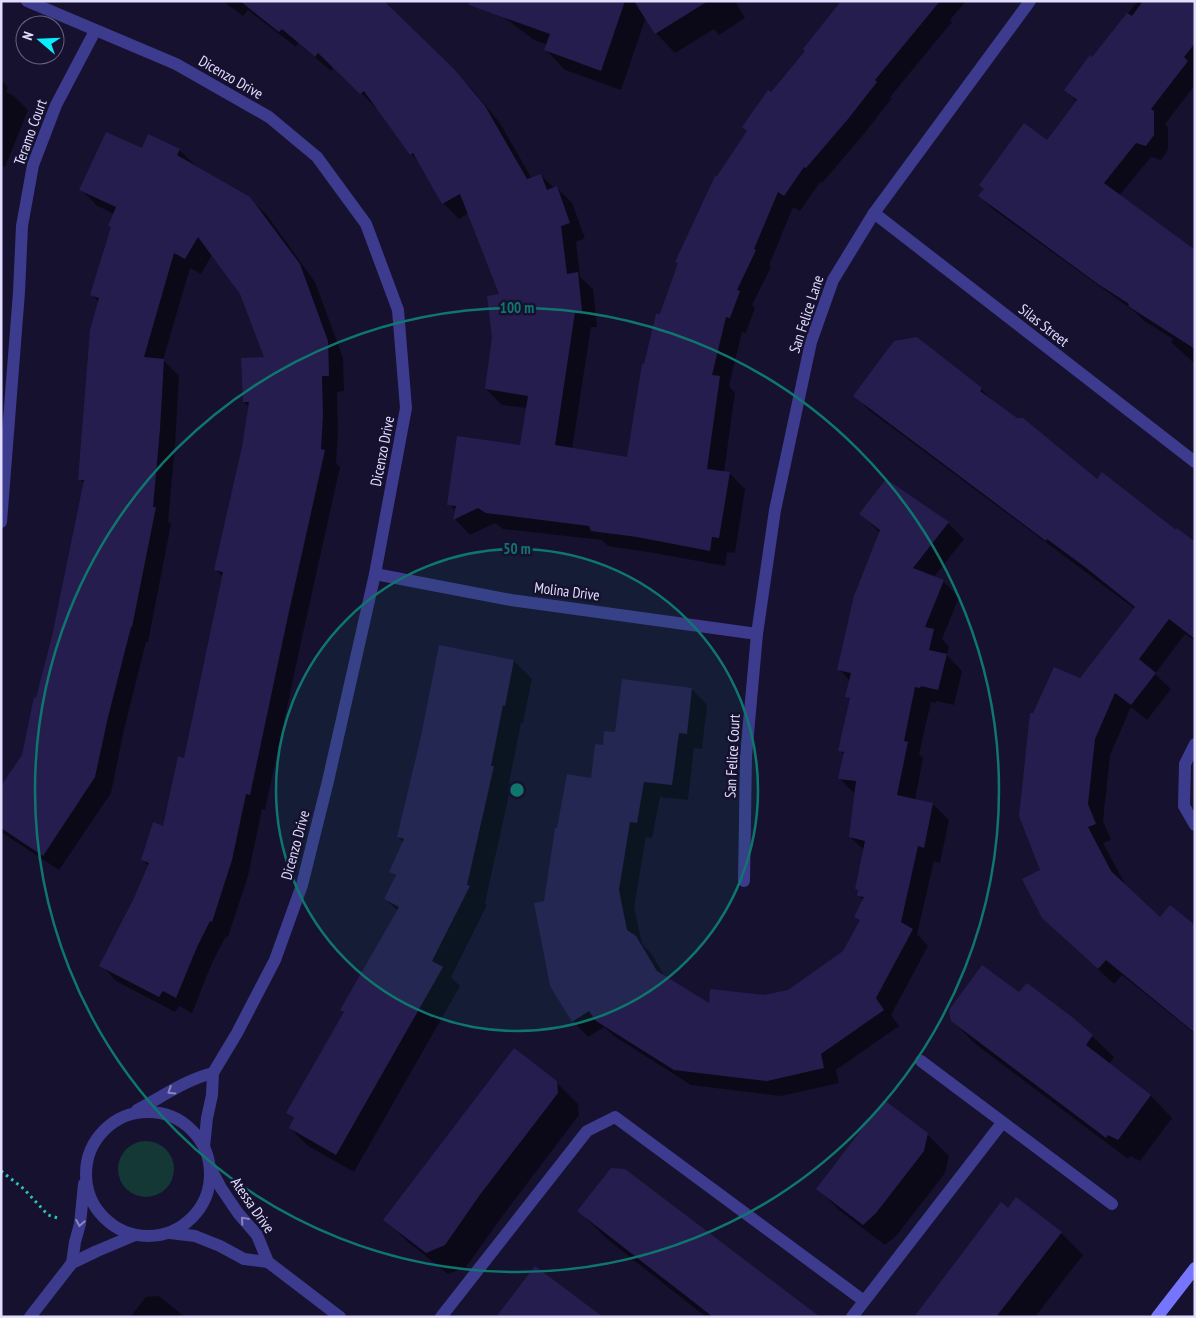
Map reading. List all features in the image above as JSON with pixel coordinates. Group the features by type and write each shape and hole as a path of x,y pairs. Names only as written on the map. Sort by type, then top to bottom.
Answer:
{"main road":[{"path":"1157,1317 1195,1268"}],"street":[{"name":"Dicenzo Drive","path":"27,1 176,64 270,117 317,156 366,224 398,310 406,408 375,574 328,781 302,885 275,960 237,1033 213,1073 212,1095 204,1147"},
{"name":"San Felice Lane","path":"757,634 775,510 811,342 833,280 874,213 1030,1"},
{"name":"Teramo Court","path":"1,522 19,292 22,226 30,181 34,164 56,105 95,31"},
{"name":"Silas Street","path":"874,213 1195,462"},
{"name":"Molina Drive","path":"375,574 511,600 757,634"},
{"name":"San Felice Court","path":"744,881 746,756 757,634"},
{"path":"1195,744 1185,764 1184,806 1195,825"},
{"path":"921,1061 1112,1204"},
{"path":"72,1263 80,1224 88,1157 97,1138 112,1123 199,1076 213,1073"},
{"path":"131,1114 153,1112 174,1117 192,1129 204,1147 210,1167 208,1189 199,1208 184,1224 170,1233"},
{"path":"442,1317 587,1131 614,1118 864,1301"},
{"path":"852,1317 1002,1123"},
{"name":"Atessa Drive","path":"210,1167 220,1188 257,1235 268,1262"},
{"path":"84,1183 97,1210 112,1225 135,1235 145,1236 170,1233 196,1236 244,1259 268,1262 340,1317"},
{"path":"30,1317 72,1263 135,1235"}],"path":[{"path":"1,1171 24,1189 48,1216 80,1224"}],"green space":[{"path":"146,1141 157,1143 166,1149 172,1158 174,1169 172,1180 166,1189 157,1195 146,1197 135,1195 126,1189 120,1180 118,1169 120,1158 126,1149 135,1143"}],"building":[{"path":"240,1 384,1 454,69 485,106 527,179 541,174 547,190 557,186 570,223 561,226 567,274 578,272 582,311 575,312 555,445 627,457 642,364 644,364 656,314 660,314 678,263 675,262 715,176 717,176 747,131 742,127 768,90 771,92 805,51 803,49 841,1 940,1 875,80 877,82 848,119 806,168 804,167 784,196 778,192 754,249 756,250 737,290 740,291 730,318 726,317 712,375 720,376 707,469 730,472 719,538 712,537 710,551 637,537 591,531 589,526 486,513 478,508 453,520 456,506 447,505 457,436 520,445 528,396 485,389 492,337 487,296 499,294 460,194 442,204 413,153 410,155 364,91 360,94 318,53 315,57 282,29 279,32"},
{"path":"470,1 625,1 601,71 544,50 550,34 469,5"},
{"path":"634,1 708,1 655,34"},
{"path":"1143,1 1195,1 1195,43 1184,57 1188,61 1151,109 1154,111 1154,135 1146,146 1136,143 1104,183 1195,250 1195,349 1128,306 1129,304 1098,284 978,196 984,189 979,185 1024,123 1047,140 1077,100 1064,90 1090,55 1092,57 1127,13 1132,16"},
{"path":"106,132 142,148 148,134 180,149 177,155 250,197 300,264 328,341 329,376 322,376 323,416 321,449 325,450 250,795 246,794 232,860 212,922 210,921 197,947 176,998 163,991 159,997 99,966 134,898 149,863 141,860 153,822 163,826 178,756 184,758 223,572 214,570 242,447 249,402 243,402 241,358 264,357 240,294 198,237 185,259 174,253 144,357 164,359 153,507 156,507 132,627 108,717 95,777 43,856 1,828 1,786 22,755 34,697 36,698 52,636 84,480 78,480 90,330 99,298 90,295 111,227 108,226 116,207 79,190"},
{"path":"917,337 982,388 980,391 1017,418 1023,418 1097,479 1102,472 1176,530 1177,528 1195,542 1195,639 1169,619 1139,659 1156,673 1131,705 1115,693 1095,739 1088,804 1096,824 1088,827 1111,871 1160,917 1170,905 1195,925 1195,1033 1106,960 1098,969 1042,918 1022,879 1040,870 1019,816 1030,713 1033,713 1054,667 1080,678 1135,607 1085,567 1047,539 1046,541 853,396 894,341"},
{"path":"886,479 949,522 913,568 944,580 925,627 934,629 929,650 947,654 938,690 921,686 920,688 915,687 904,741 908,742 897,795 933,803 924,848 918,846 901,922 913,929 876,998 884,1010 821,1054 824,1068 767,1081 674,1070 596,1021 589,1011 572,1022 550,986 534,903 544,901 555,828 557,828 567,774 591,778 595,744 603,745 604,731 615,732 622,679 692,688 687,734 679,733 672,785 644,782 637,823 630,822 619,890 627,930 636,936 657,971 709,1003 710,989 764,995 788,990 843,951 860,920 854,917 864,897 857,896 858,890 855,889 865,841 849,837 856,781 838,779 844,752 838,751 850,698 845,697 851,673 837,670 854,596 880,530 859,514"},
{"path":"439,645 514,660 491,766 494,766 467,885 470,886 432,961 443,967 336,1155 289,1128 294,1118 286,1113 344,1012 340,1010 399,907 384,899 396,875 389,872 404,839 397,837 421,736"},
{"path":"982,965 1019,992 1027,983 1072,1017 1093,1035 1086,1045 1151,1095 1118,1140 1108,1135 1106,1138 951,1021 949,1010"},
{"path":"514,1048 557,1081 558,1093 479,1196 445,1245 426,1253 383,1220"},
{"path":"884,1100 928,1133 924,1151 876,1213 863,1225 816,1189"},
{"path":"611,1168 625,1169 820,1317 713,1317 577,1211"},
{"path":"1016,1197 1062,1232 996,1317 914,1317 1001,1202 1008,1208"},
{"path":"535,1266 603,1317 496,1317"}]}
